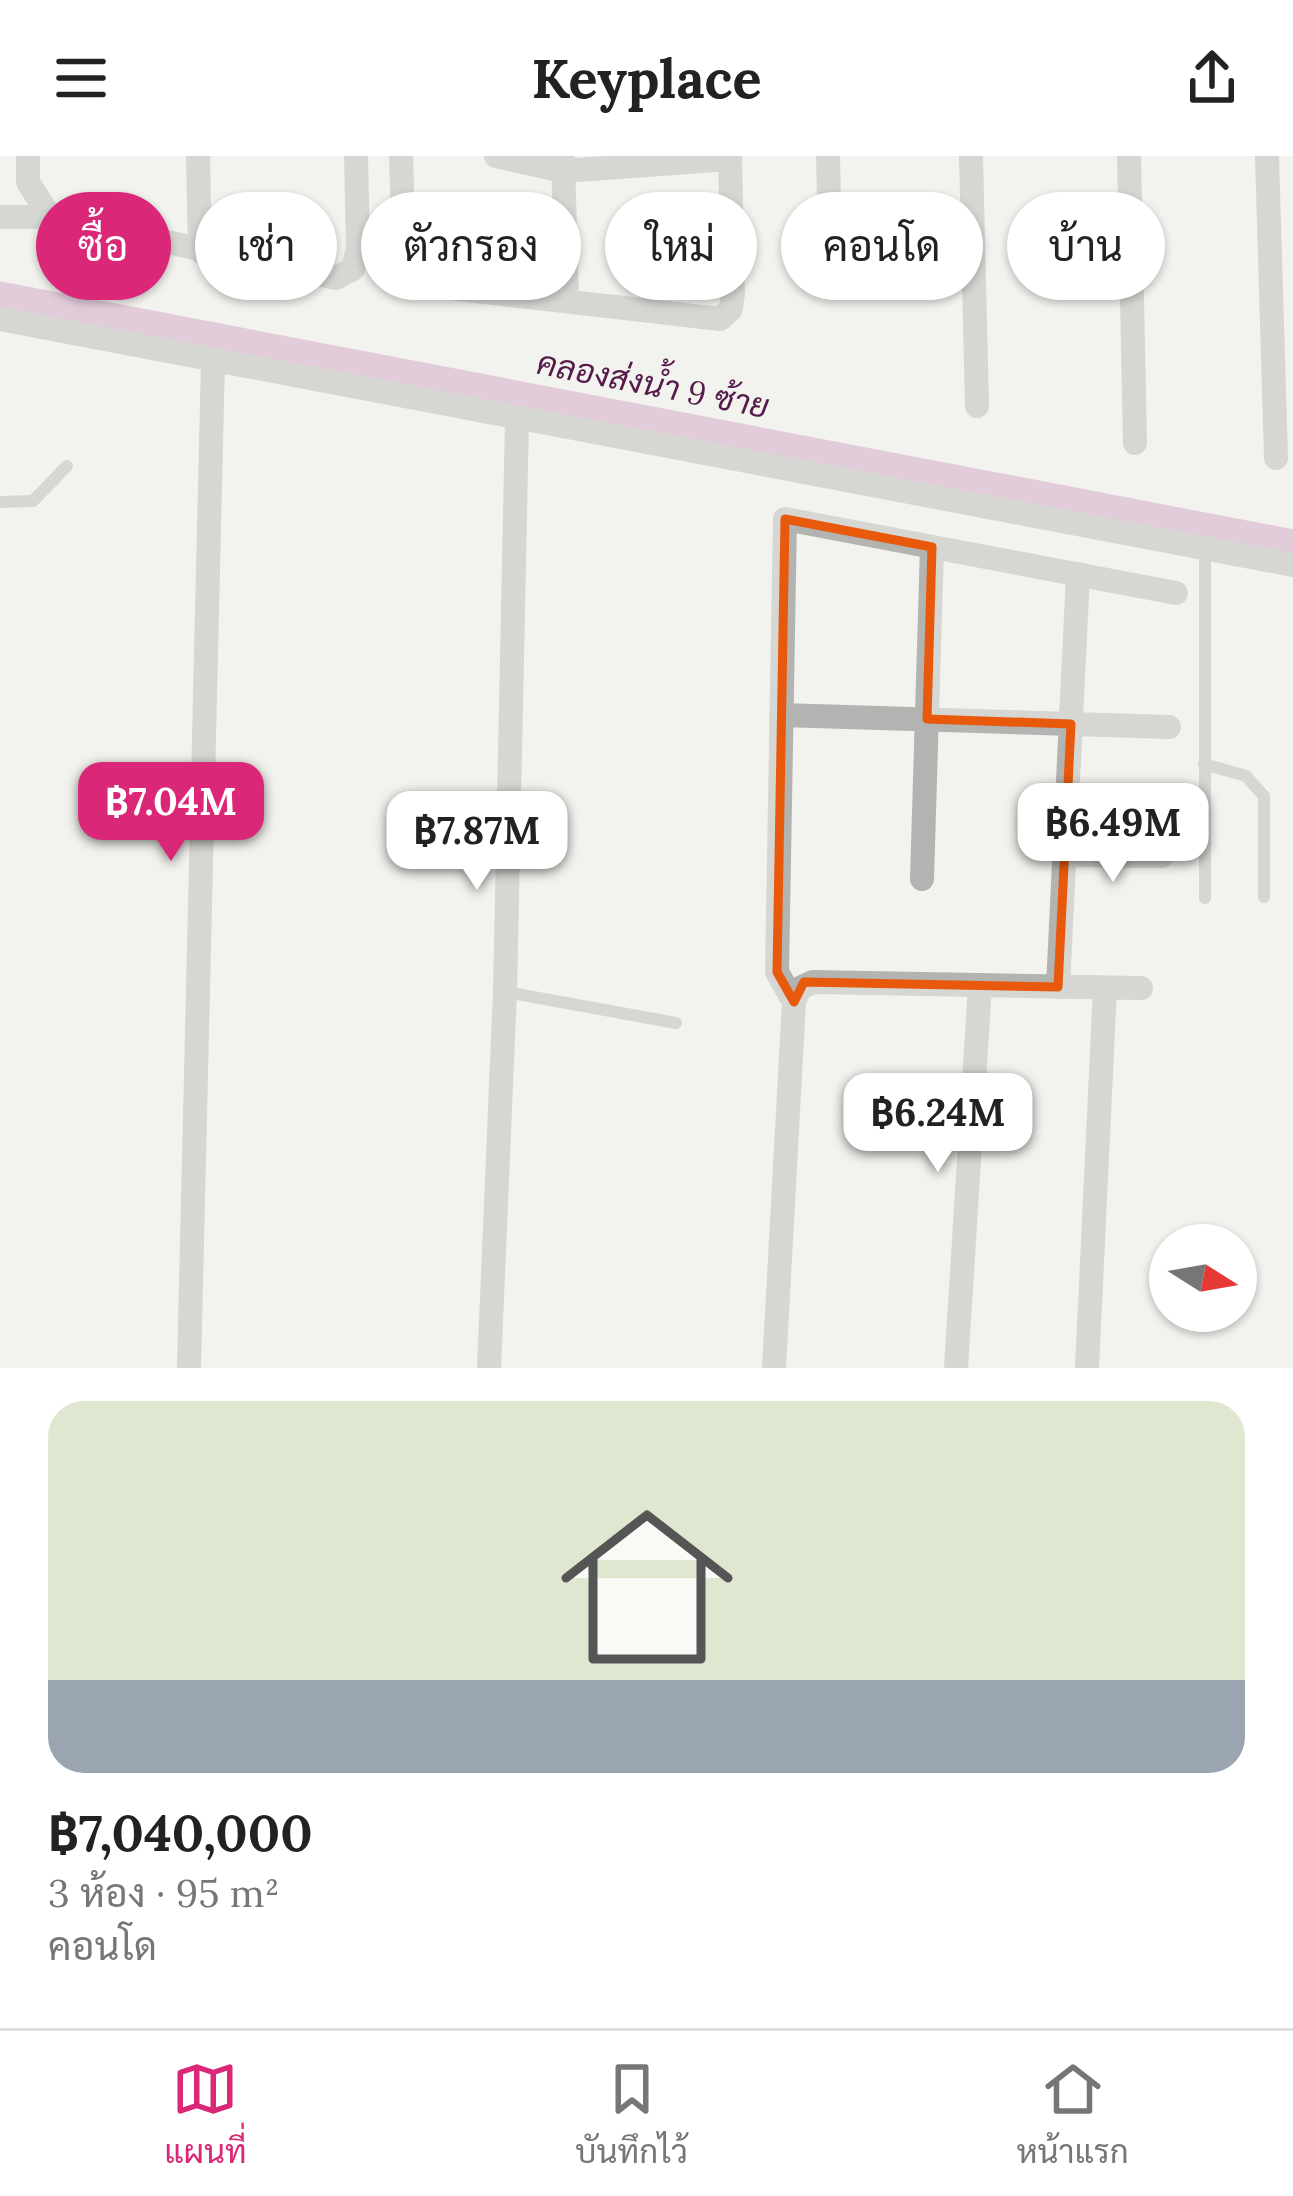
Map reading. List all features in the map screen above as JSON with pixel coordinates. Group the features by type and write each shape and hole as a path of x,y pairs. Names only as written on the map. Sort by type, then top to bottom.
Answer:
{"street":[{"path":"28,156 28,182 36,195"},
{"path":"198,156 199,192"},
{"path":"337,278 353,269 358,249 356,156"},
{"path":"401,156 405,284 697,319 720,319 731,309 730,157 563,164 496,156"},
{"path":"828,156 829,192"},
{"path":"970,156 977,406"},
{"path":"1129,156 1135,443"},
{"path":"1267,156 1276,458"},
{"path":"563,164 567,301"},
{"path":"0,217 36,218"},
{"path":"0,320 1293,565"},
{"path":"189,1368 213,361"},
{"path":"489,1368 505,992 517,419"},
{"path":"794,1002 777,972 785,519 1175,592"},
{"path":"922,879 932,547"},
{"path":"1058,987 1078,574"},
{"path":"781,715 1169,727"},
{"path":"1064,855 1162,856"},
{"path":"774,1368 794,1002 800,988 812,982 1142,988"},
{"path":"956,1368 980,986"},
{"path":"1087,1368 1105,988"}],"lane":[{"path":"0,502 33,501 67,466"},
{"path":"1204,548 1205,898"},
{"path":"1204,764 1246,776 1264,796 1264,896"},
{"path":"505,992 676,1023"}],"highlighted area":[{"path":"785,519 932,547 927,719 1071,724 1058,987 804,982 794,1002 777,972"}],"waterway":[{"name":"คลองส่งน้ำ 9 ซ้าย","path":"0,295 1293,543"}]}
